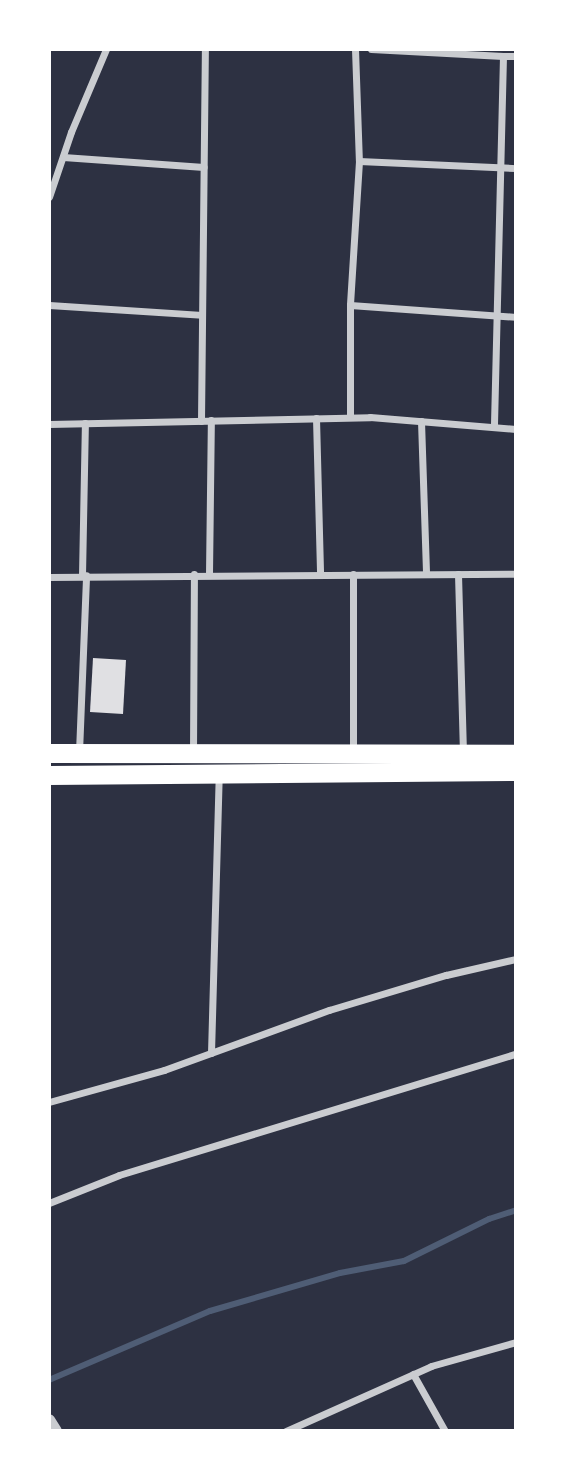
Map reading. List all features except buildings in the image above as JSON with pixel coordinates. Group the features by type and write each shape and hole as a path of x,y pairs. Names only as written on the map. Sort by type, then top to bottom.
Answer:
{"highway":[{"path":"49,753 516,754"},
{"path":"49,775 516,771"}],"street":[{"path":"49,197 106,49"},
{"path":"201,421 205,49"},
{"path":"350,417 350,305 359,161 355,49"},
{"path":"371,49 516,56"},
{"path":"494,427 503,56"},
{"path":"63,157 204,167"},
{"path":"359,161 516,168"},
{"path":"49,305 202,315"},
{"path":"350,305 516,317"},
{"path":"49,424 350,417 516,429"},
{"path":"316,418 320,574"},
{"path":"209,574 211,420"},
{"path":"421,421 426,574"},
{"path":"79,753 85,423"},
{"path":"193,754 194,574"},
{"path":"353,574 353,754"},
{"path":"458,574 463,754"},
{"path":"49,576 516,574"},
{"path":"211,1053 219,774"},
{"path":"49,1102 164,1070 329,1010 446,975 516,959"},
{"path":"49,1203 119,1175 516,1054"},
{"path":"286,1431 431,1366 516,1342"},
{"path":"413,1374 445,1431"},
{"path":"49,1420 55,1431"}],"waterway":[{"path":"49,1380 210,1311 340,1273 404,1261 489,1219 516,1210"}]}
